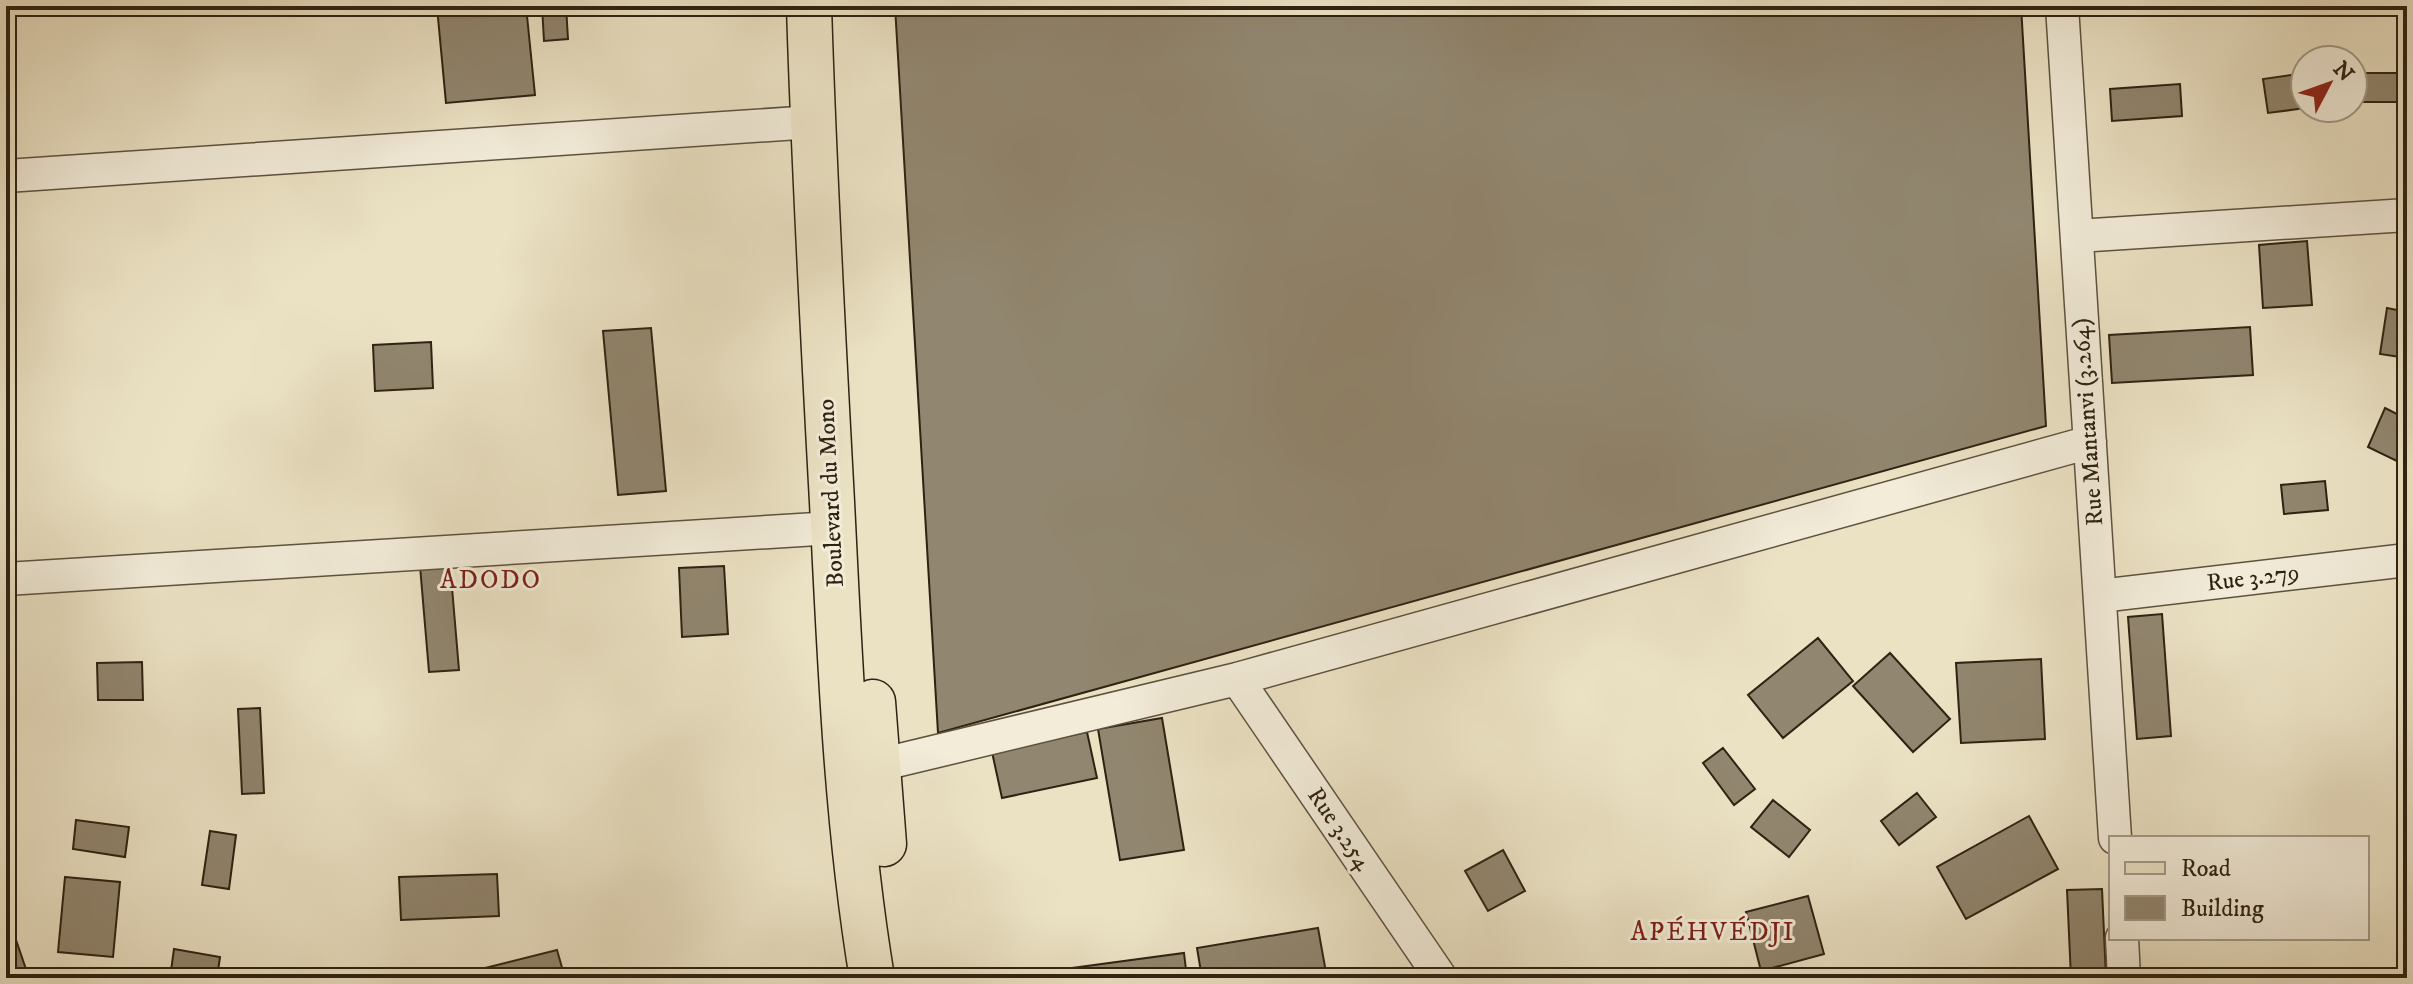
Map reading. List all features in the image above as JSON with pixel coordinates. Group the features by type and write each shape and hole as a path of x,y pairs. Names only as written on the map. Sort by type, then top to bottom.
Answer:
{"main road":[{"name":"Boulevard du Mono","path":"809,6 833,528 853,837 872,978"},
{"name":"Boulevard du Mono","path":"834,6 854,448 888,896 898,978"}],"street":[{"name":"Rue Mantanvi (3.264)","path":"2062,6 2115,836"},
{"path":"6,176 813,122"},
{"path":"2077,236 2407,215"},
{"path":"879,765 1237,679 2090,442"},
{"path":"6,579 833,528"},
{"name":"Rue 3.279","path":"2100,596 2407,560"},
{"name":"Rue 3.254","path":"1237,679 1441,978"},
{"path":"2122,940 2124,978"}],"building":[{"path":"526,6 535,95 446,103 437,7"},
{"path":"542,6 566,6 568,39 544,41"},
{"path":"895,6 2021,6 2046,426 938,733"},
{"path":"2369,73 2407,73 2407,102 2369,102"},
{"path":"2289,75 2289,110 2268,113 2263,79"},
{"path":"2180,84 2182,116 2112,121 2110,89"},
{"path":"2307,241 2312,305 2263,308 2259,245"},
{"path":"2387,308 2407,312 2407,358 2380,354"},
{"path":"2250,327 2253,375 2112,383 2109,335"},
{"path":"651,328 666,491 618,495 603,331"},
{"path":"431,342 433,388 375,391 373,345"},
{"path":"2385,408 2407,419 2407,466 2368,447"},
{"path":"2325,481 2328,510 2284,514 2281,485"},
{"path":"450,564 459,670 429,672 420,566"},
{"path":"724,566 728,634 682,637 679,568"},
{"path":"2162,614 2171,736 2137,739 2128,617"},
{"path":"1818,638 1853,681 1783,738 1748,695"},
{"path":"1890,653 1950,719 1913,752 1853,686"},
{"path":"2041,659 2045,739 1961,743 1956,663"},
{"path":"142,662 143,700 98,700 97,663"},
{"path":"260,708 264,793 242,794 238,709"},
{"path":"1162,718 1184,850 1120,860 1098,729"},
{"path":"1087,732 1097,778 1002,798 992,752"},
{"path":"1723,748 1755,789 1734,805 1703,763"},
{"path":"1917,793 1936,817 1899,845 1881,821"},
{"path":"1773,800 1810,830 1789,857 1751,827"},
{"path":"2029,816 2058,869 1966,919 1937,867"},
{"path":"76,820 129,827 125,857 73,849"},
{"path":"210,831 236,835 229,889 202,885"},
{"path":"1503,850 1525,891 1488,911 1465,871"},
{"path":"497,874 499,916 401,920 399,877"},
{"path":"65,877 120,882 113,957 58,952"},
{"path":"2102,889 2106,978 2071,978 2067,890"},
{"path":"1808,896 1824,954 1761,971 1746,912"},
{"path":"1318,928 1327,978 1202,978 1197,948"},
{"path":"15,937 29,978 6,978 6,940"},
{"path":"174,949 220,957 217,978 170,978"},
{"path":"557,950 565,978 483,978 481,969"},
{"path":"1184,953 1187,978 1035,978 1034,973"}],"district":[{"name":"ADODO","path":"491,580"},
{"name":"APÉHVÉDJI","path":"1713,932"}]}
